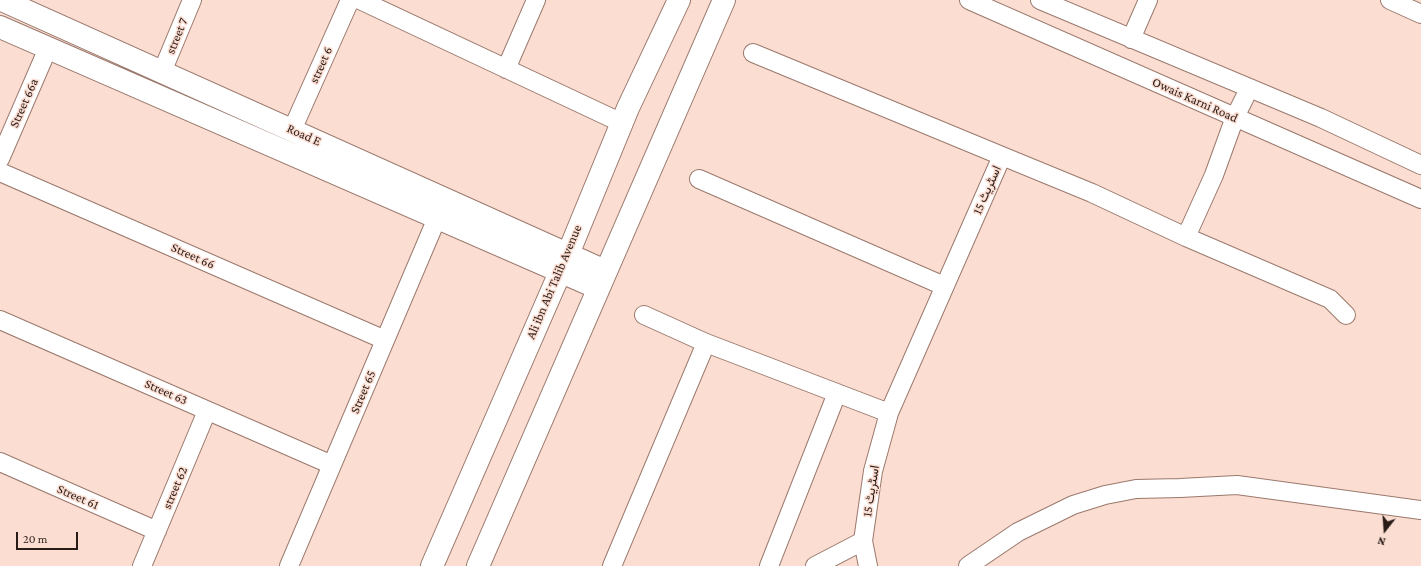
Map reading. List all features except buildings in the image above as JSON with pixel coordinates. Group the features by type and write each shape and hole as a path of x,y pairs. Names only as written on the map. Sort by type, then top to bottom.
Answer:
{"street":[{"name":"Road E","path":"2,0 292,130 564,263 602,280"},
{"name":"street 7","path":"162,72 192,0"},
{"name":"street 6","path":"292,130 350,0"},
{"path":"360,0 622,123"},
{"path":"506,69 536,0"},
{"name":"Ali ibn Abi Talib Avenue","path":"432,566 564,263 622,123 679,0"},
{"path":"478,566 724,0"},
{"name":"Owais Karni Road","path":"970,0 1421,199"},
{"path":"1040,0 1321,118 1421,165"},
{"path":"1131,39 1148,0"},
{"path":"1390,0 1421,14"},
{"name":"Road E","path":"0,27 437,218 564,263"},
{"name":"Street 66a","path":"0,159 48,48"},
{"path":"753,53 1002,156"},
{"path":"1186,237 1214,176 1235,117 1249,89"},
{"name":"اسٹریٹ 15","path":"868,566 863,541 873,471 889,413 1002,156 1092,193 1186,237 1330,299 1346,315"},
{"name":"Street 66","path":"0,172 385,340"},
{"path":"699,179 944,286"},
{"name":"Street 65","path":"289,566 437,218"},
{"path":"644,315 706,343 889,413"},
{"name":"Street 63","path":"0,320 332,465"},
{"path":"612,566 706,343"},
{"path":"769,566 837,393"},
{"name":"street 62","path":"142,566 207,410"},
{"name":"Street 61","path":"0,462 157,531"},
{"path":"968,566 1018,532 1073,505 1105,494 1136,489 1237,485 1421,510"},
{"path":"815,566 863,541"}]}
